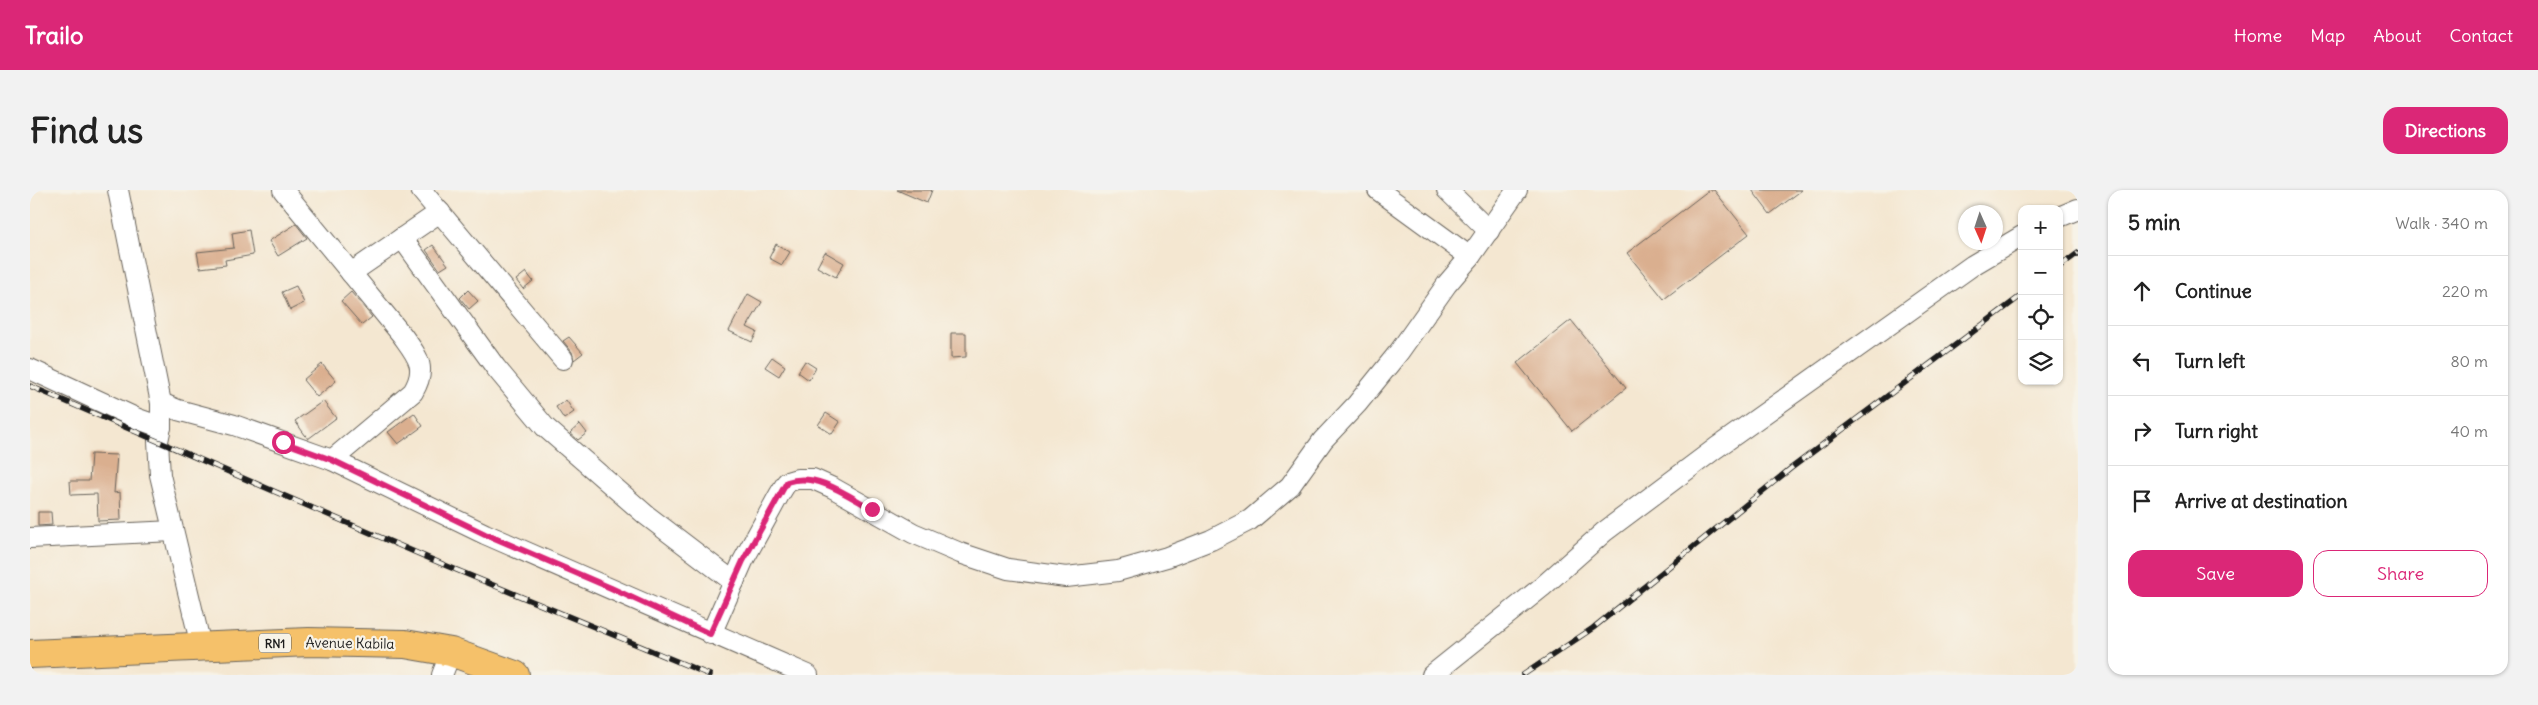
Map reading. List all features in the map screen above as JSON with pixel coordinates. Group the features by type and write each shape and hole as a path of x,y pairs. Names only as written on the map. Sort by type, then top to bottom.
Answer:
{"highway":[{"name":"Avenue Kabila","path":"30,654 126,652 201,646 309,642 405,644 446,664 515,675"}],"street":[{"path":"118,190 161,403 161,427 158,441 160,475 201,646"},
{"path":"283,190 418,357 421,374 414,392 332,460"},
{"path":"421,190 562,359"},
{"path":"1378,190 1470,257"},
{"path":"1447,190 1489,231"},
{"path":"710,634 734,582 779,495 787,482 797,479 813,479 820,482 914,533 960,553 1008,569 1066,577 1118,571 1211,540 1250,520 1290,486 1323,440 1358,404 1399,352 1447,284 1470,257 1515,191"},
{"path":"2063,215 2078,209"},
{"path":"351,273 440,212"},
{"path":"402,238 496,368 545,427 646,515 734,582"},
{"path":"1432,675 1542,587 1604,532 1716,448 1973,264 2018,238"},
{"path":"30,370 138,419 161,427"},
{"path":"161,403 178,410 234,425 332,460 485,534 611,588 710,634 808,675"},
{"path":"30,538 174,530"}],"building":[{"path":"897,190 932,190 927,203"},
{"path":"1709,190 1714,190 1749,234 1664,299 1627,253"},
{"path":"1752,190 1802,190 1770,214"},
{"path":"296,224 307,238 278,256 269,241"},
{"path":"249,230 253,255 225,260 226,265 200,268 197,252 234,248 232,233"},
{"path":"776,244 790,252 782,265 769,258"},
{"path":"433,245 448,265 440,270 426,250"},
{"path":"825,252 844,263 836,277 817,267"},
{"path":"526,272 533,281 523,289 516,280"},
{"path":"296,286 304,303 290,310 282,292"},
{"path":"468,290 478,301 469,309 460,298"},
{"path":"351,292 372,317 362,325 341,301"},
{"path":"748,294 762,302 747,327 757,332 752,342 729,331"},
{"path":"1571,320 1626,388 1572,431 1517,363"},
{"path":"951,333 966,333 966,357 951,358"},
{"path":"569,337 583,353 574,360 572,352 563,341"},
{"path":"772,357 785,366 779,376 765,367"},
{"path":"805,361 816,368 809,380 798,372"},
{"path":"322,364 336,381 317,397 303,380"},
{"path":"566,400 574,412 564,419 556,407"},
{"path":"323,401 336,418 308,439 295,421"},
{"path":"414,413 423,426 398,444 388,432"},
{"path":"826,413 840,422 832,434 818,425"},
{"path":"580,424 587,433 578,440 570,433"},
{"path":"91,454 117,455 114,493 120,492 121,520 98,521 97,494 71,495 70,481 89,481"},
{"path":"38,512 51,512 52,525 38,526"}],"railway":[{"path":"2063,264 2078,253"},
{"path":"1523,675 1593,628 1790,469 2018,298"},
{"path":"30,386 447,566 710,675"}],"route":[{"path":"283,442 332,460 485,534 611,588 710,634 743,561 787,482 797,479 813,479 872,509"}]}
